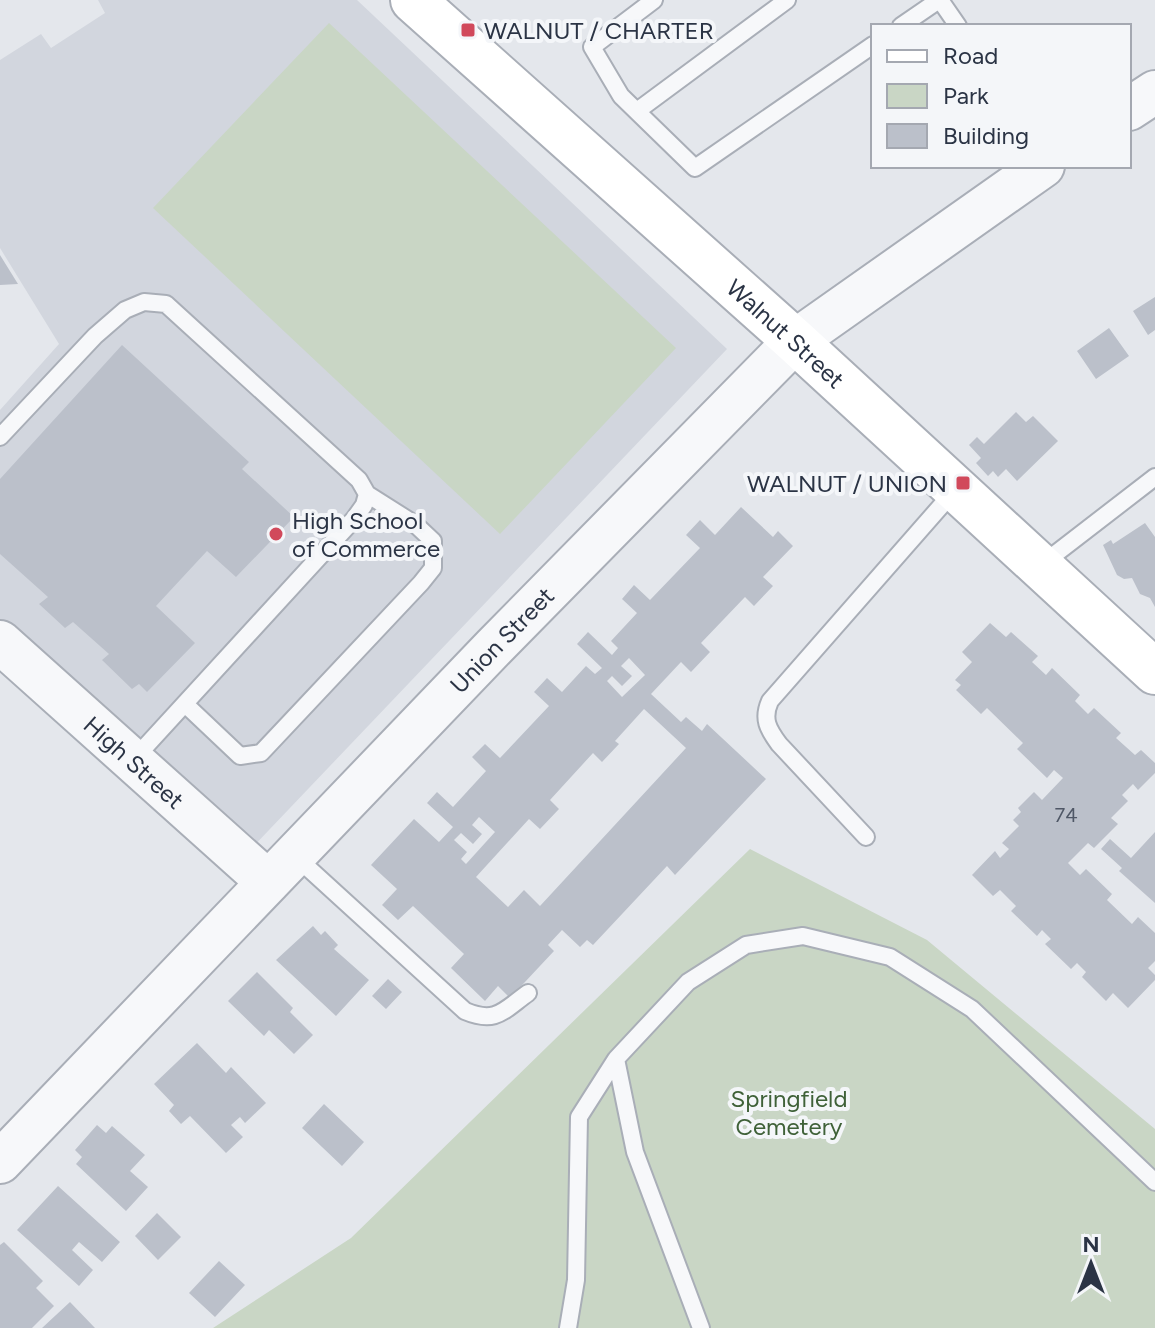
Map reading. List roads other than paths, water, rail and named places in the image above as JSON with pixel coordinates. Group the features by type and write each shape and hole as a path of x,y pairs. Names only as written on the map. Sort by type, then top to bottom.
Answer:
{"main road":[{"name":"Walnut Street","path":"413,0 795,341 1155,672"}],"street":[{"path":"1131,108 1155,92"},
{"name":"Union Street","path":"0,1162 281,868 795,341 1040,168"},
{"name":"High Street","path":"0,642 133,760 281,868"}],"lane":[{"path":"654,0 592,47 621,96 695,168 871,46"},
{"path":"637,111 787,0"},
{"path":"904,24 940,0 957,24"},
{"path":"0,437 95,336 125,310 144,302 159,302 166,304 359,480 367,494 416,525 433,541 433,568 421,583 261,753 240,756 185,704"},
{"path":"1040,566 1155,477"},
{"path":"866,837 779,744 768,729 765,712 770,701 956,489"},
{"path":"133,760 354,519 364,505 367,494"},
{"path":"281,868 465,1011 478,1017 493,1017 528,993"},
{"path":"568,1328 576,1280 579,1117 616,1059 688,982 746,945 803,936 890,957 972,1009 1155,1182"},
{"path":"616,1059 635,1152 701,1328"}],"place":[{"name":"WALNUT / CHARTER","path":"468,30"},
{"name":"WALNUT / UNION","path":"963,483"},
{"name":"High School of Commerce","path":"276,534"}],"park label":[{"name":"Springfield Cemetery","path":"789,1112"}]}
